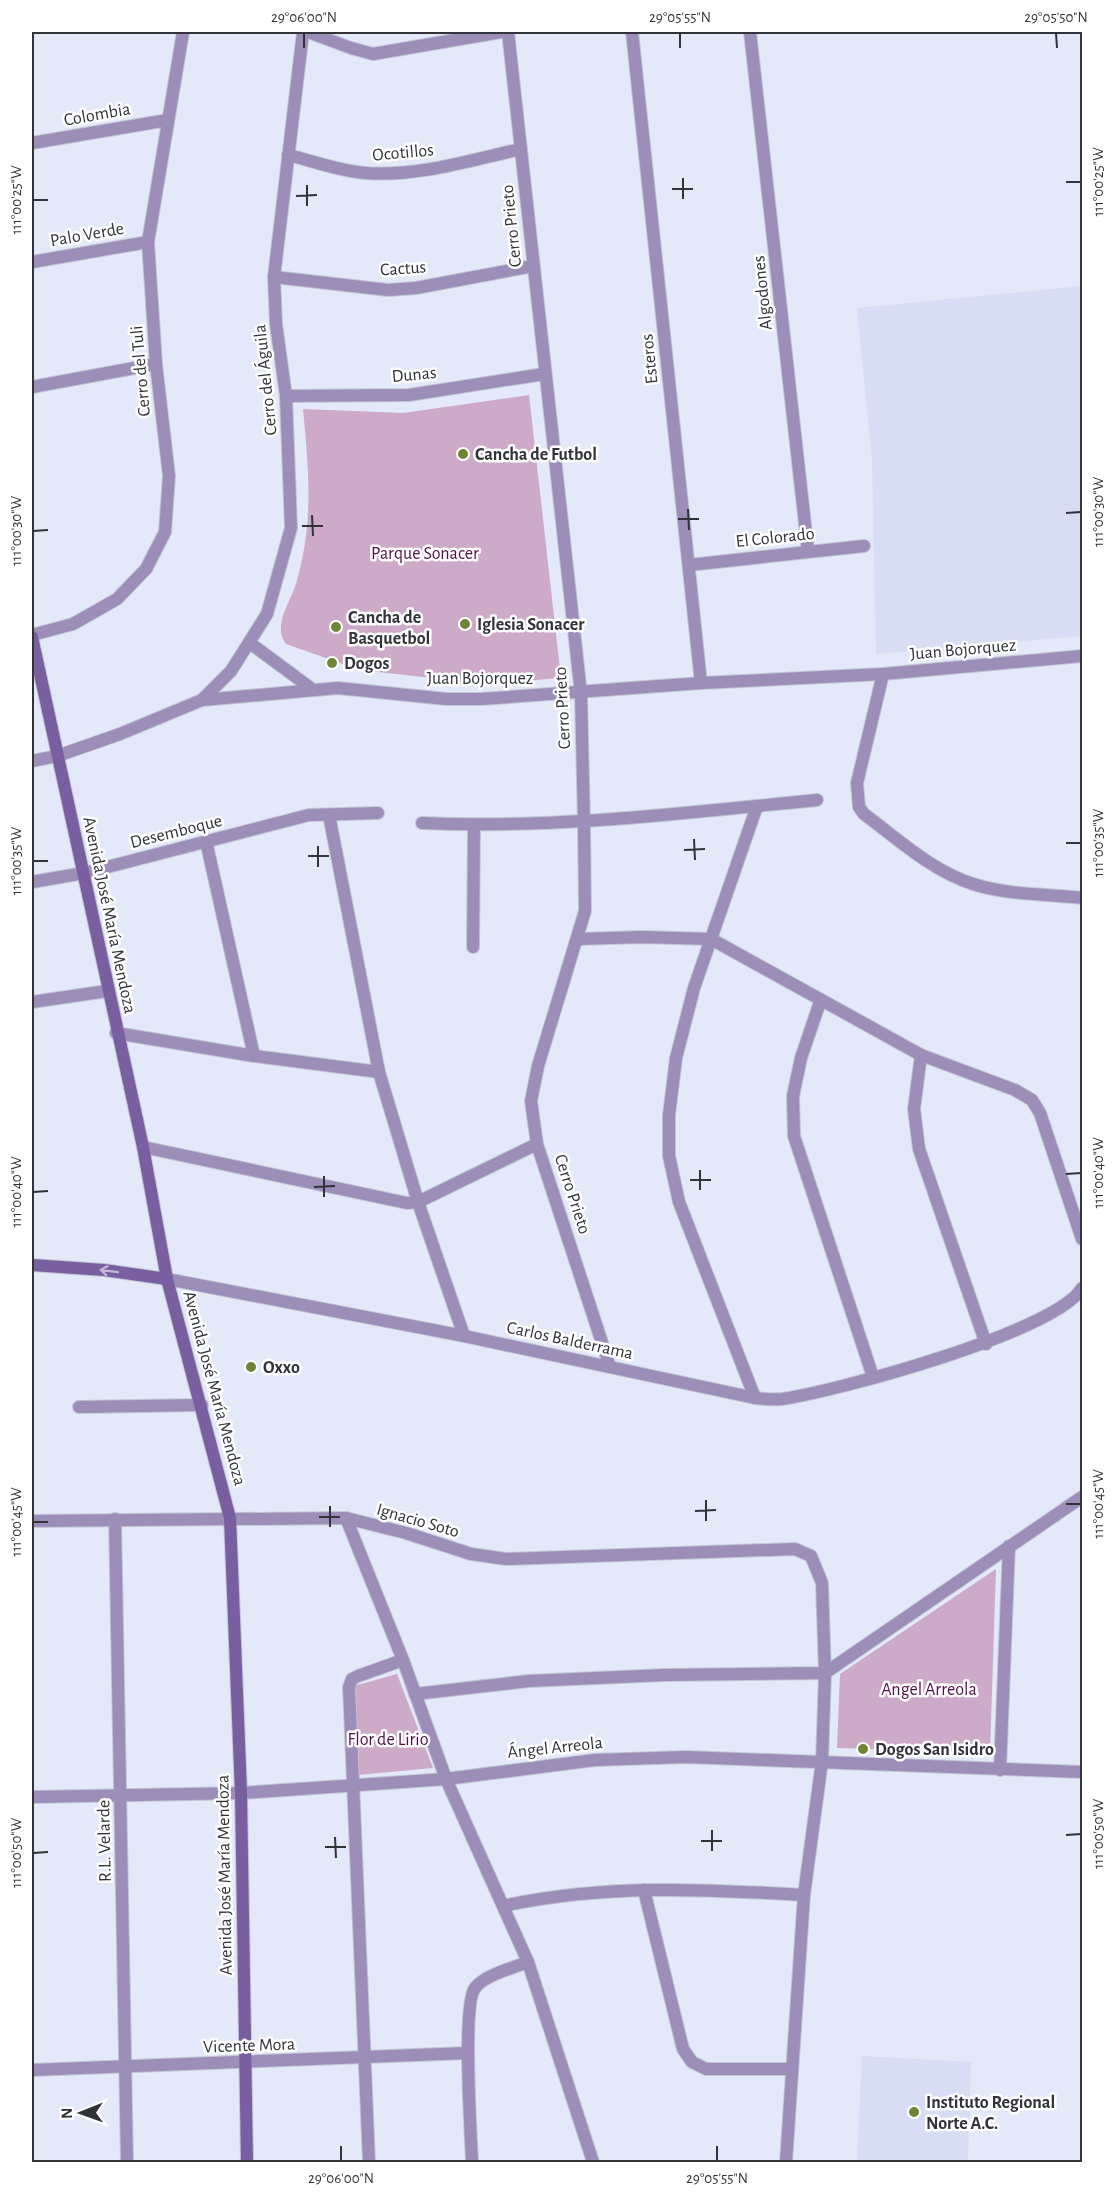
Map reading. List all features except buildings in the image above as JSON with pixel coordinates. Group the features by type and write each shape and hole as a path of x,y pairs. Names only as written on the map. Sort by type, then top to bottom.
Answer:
{"street":[{"name":"Cerro del Tuli","path":"32,636 73,624 117,599 146,569 165,532 170,476 156,364 148,242 183,32"},
{"name":"Cerro del Águila","path":"202,700 231,671 267,614 291,528 286,396 276,324 274,277 303,32"},
{"path":"308,32 373,54 501,32"},
{"name":"Cerro Prieto","path":"508,32 581,694 584,823 585,911 538,1065 531,1101 537,1144 610,1367"},
{"name":"Esteros","path":"632,32 701,683"},
{"name":"Algodones","path":"750,32 808,551"},
{"name":"Colombia","path":"32,143 168,120"},
{"name":"Ocotillos","path":"288,155 362,173 384,174 447,166 521,149"},
{"name":"Palo Verde","path":"32,262 148,242"},
{"name":"Cactus","path":"274,277 388,290 416,288 533,266"},
{"path":"32,387 156,364"},
{"name":"Dunas","path":"286,396 409,395 544,374"},
{"name":"El Colorado","path":"690,565 864,546"},
{"name":"Avenida José María Mendoza","path":"32,636 84,873 116,1033 143,1147 167,1279 230,1518 242,1793 247,2163"},
{"path":"250,643 312,689"},
{"name":"Juan Bojorquez","path":"32,761 57,756 120,734 202,700 312,689 356,690 446,699 581,694 701,683 883,674 1083,656"},
{"path":"883,674 857,783 859,807 864,814 914,852 955,877 972,884 993,890 1083,898"},
{"path":"422,823 474,825 584,823 817,800"},
{"path":"755,1398 679,1202 669,1156 669,1115 676,1058 694,988 757,806"},
{"name":"Desemboque","path":"32,882 84,873 300,817 378,813"},
{"path":"329,815 379,1072 418,1202 464,1336"},
{"path":"474,825 474,947"},
{"path":"206,842 254,1056"},
{"path":"578,939 642,937 711,939 820,1002 921,1055 1014,1090 1032,1100 1040,1113 1083,1239"},
{"path":"32,1002 107,991"},
{"path":"820,1002 801,1058 793,1096 794,1136 873,1377"},
{"path":"116,1033 254,1056 379,1072"},
{"path":"921,1055 914,1109 919,1149 986,1344"},
{"path":"143,1147 407,1203 418,1202 537,1144"},
{"name":"Carlos Balderrama","path":"32,1262 167,1279 464,1336 755,1398 778,1399 815,1393 986,1344 1061,1307 1083,1288"},
{"path":"79,1407 202,1405"},
{"path":"415,1694 529,1681 665,1675 825,1673 1083,1497"},
{"path":"346,1518 403,1660 446,1779 528,1962 593,2163"},
{"name":"Ignacio Soto","path":"32,1521 346,1518 406,1533 471,1554 506,1558 795,1550 811,1556 822,1583 825,1673"},
{"name":"R.L. Velarde","path":"115,1519 127,2163"},
{"path":"1000,1770 1009,1546"},
{"path":"369,2163 367,2059 349,1687 352,1679 403,1660"},
{"path":"786,2163 804,1894 822,1761 825,1673"},
{"name":"Ángel Arreola","path":"32,1797 242,1793 446,1779 595,1760 686,1757 1083,1772"},
{"path":"644,1890 683,2049 692,2062 706,2069 791,2069"},
{"path":"504,1905 582,1892 713,1890 804,1894"},
{"path":"472,2163 468,2053 474,1989 484,1981 528,1962"},
{"name":"Vicente Mora","path":"32,2070 367,2059 468,2053"}],"shaded area":[{"path":"1082,286 1082,636 876,654 872,460 857,308"},
{"name":"Instituto Regional Norte A.C.","path":"862,2056 971,2062 968,2162 857,2162"}],"green space":[{"name":"Parque Sonacer","path":"529,395 561,678 485,684 360,670 286,644 282,637 281,622 296,584 302,561 308,518 307,454 303,409 403,413"},
{"name":"Angel Arreola","path":"996,1569 990,1753 837,1748 840,1674"},
{"name":"Flor de Lirio","path":"397,1674 433,1768 358,1775 354,1686"}],"place":[{"name":"Cancha de Futbol","path":"463,454"},
{"name":"Iglesia Sonacer","path":"465,624"},
{"name":"Cancha de Basquetbol","path":"336,627"},
{"name":"Dogos","path":"332,663"},
{"name":"Oxxo","path":"251,1367"},
{"name":"Dogos San Isidro","path":"863,1749"},
{"name":"Instituto Regional Norte A.C.","path":"914,2112"}]}
